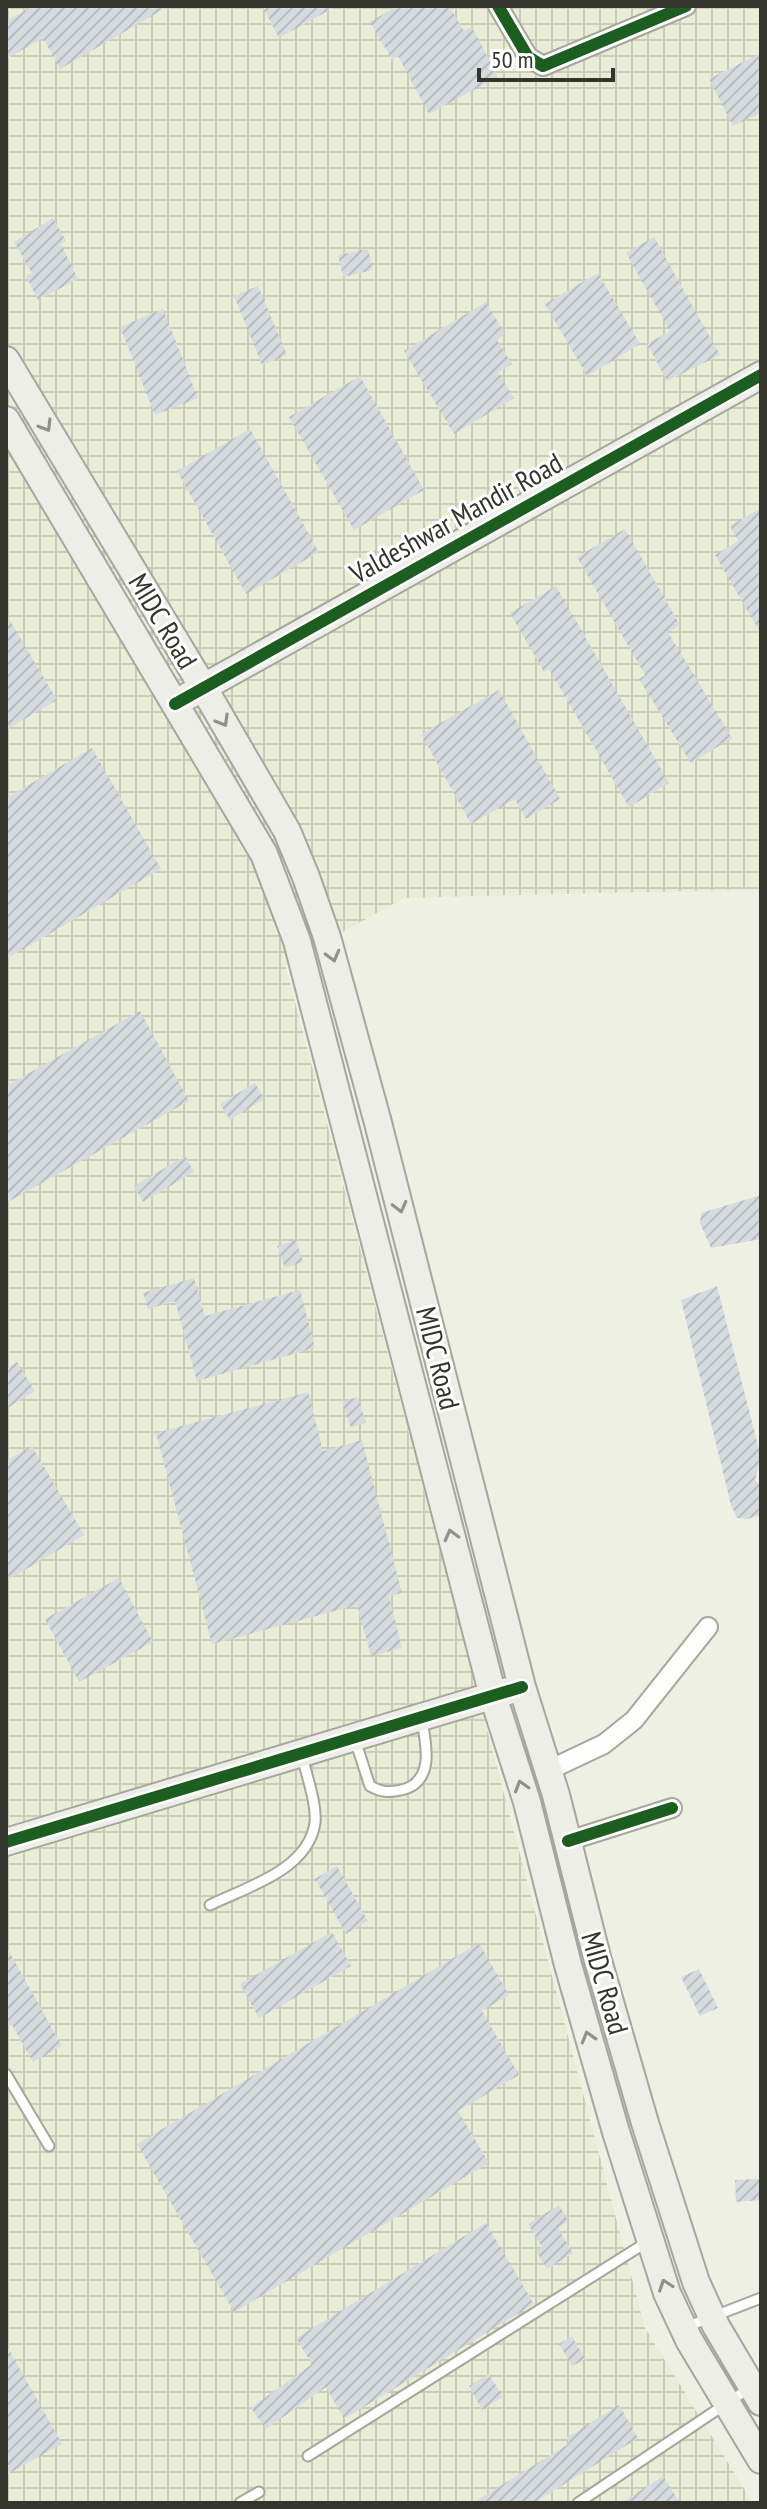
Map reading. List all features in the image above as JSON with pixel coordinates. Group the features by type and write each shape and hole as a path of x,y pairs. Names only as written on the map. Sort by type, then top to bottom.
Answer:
{"main road":[{"name":"MIDC Road","path":"6,360 287,831 327,937 522,1687 549,1770 645,2123 696,2282 712,2318 755,2389"},
{"name":"Valdeshwar Mandir Road","path":"175,704 761,375"},
{"name":"MIDC Road","path":"6,420 264,854 297,941 493,1696 527,1802 568,1965 650,2240 683,2328 761,2460"},
{"path":"6,1842 522,1687"}],"street":[{"path":"498,6 528,57 543,66 686,6"},
{"path":"549,1770 604,1744 634,1720 708,1627"},
{"path":"568,1841 672,1808"}],"lane":[{"path":"355,1738 370,1786 381,1792 411,1788 421,1780 426,1769 421,1718"},
{"path":"210,1905 287,1867 309,1842 315,1820 302,1753"},
{"path":"6,2074 49,2146"},
{"path":"308,2456 650,2240"},
{"path":"683,2328 761,2298"},
{"path":"578,2503 590,2500 726,2404 755,2389"},
{"path":"240,2503 259,2492"}],"shaded area":[{"path":"6,6 761,6 761,889 404,898 285,964 645,2328 753,2503 6,2503"}],"building":[{"path":"33,6 169,6 60,69 43,38 6,59 6,21"},
{"path":"262,6 337,6 279,38"},
{"path":"397,6 449,6 464,31 472,27 498,77 429,114 398,56 392,60 370,22"},
{"path":"761,53 761,113 733,126 709,79"},
{"path":"53,218 66,241 61,244 78,279 38,300 26,276 32,273 14,242"},
{"path":"654,237 720,355 667,381 647,344 670,331 626,253"},
{"path":"368,249 373,270 343,277 338,255"},
{"path":"598,273 640,344 587,376 545,304"},
{"path":"258,286 287,355 262,365 234,296"},
{"path":"486,302 505,334 497,340 512,364 498,372 514,398 454,434 404,351"},
{"path":"163,309 198,398 155,415 120,327"},
{"path":"360,376 424,490 354,530 289,417"},
{"path":"250,429 319,552 246,594 177,471"},
{"path":"761,508 761,634 715,555 738,541 730,526"},
{"path":"625,529 680,625 668,632 732,738 691,763 639,679 645,675 577,557"},
{"path":"556,586 669,783 629,807 549,669 544,672 510,613"},
{"path":"6,614 57,700 6,730"},
{"path":"499,690 560,799 526,819 515,799 471,824 421,734"},
{"path":"92,748 161,869 6,959 6,798"},
{"path":"140,1011 189,1101 6,1203 6,1086"},
{"path":"255,1083 264,1099 230,1120 220,1104"},
{"path":"185,1156 194,1172 143,1202 134,1186"},
{"path":"761,1195 761,1239 711,1248 700,1223 701,1213"},
{"path":"296,1240 303,1262 285,1268 277,1246"},
{"path":"194,1278 205,1316 300,1290 315,1348 197,1381 175,1301 148,1309 143,1293"},
{"path":"717,1286 761,1457 755,1480 761,1486 761,1515 747,1519 737,1518 731,1505 681,1300"},
{"path":"17,1362 35,1391 6,1409 6,1369"},
{"path":"308,1392 323,1451 362,1440 402,1593 389,1596 402,1648 371,1656 357,1605 212,1644 156,1433"},
{"path":"357,1397 366,1422 351,1428 342,1402"},
{"path":"32,1446 84,1535 6,1581 6,1461"},
{"path":"119,1578 153,1642 79,1682 45,1619"},
{"path":"337,1866 368,1921 346,1934 315,1879"},
{"path":"332,1932 351,1966 259,2018 240,1984"},
{"path":"479,1943 509,1995 482,2011 519,2075 458,2111 489,2163 234,2312 137,2144"},
{"path":"6,1946 62,2046 33,2062 12,2025 6,2028"},
{"path":"699,1969 718,2008 700,2016 681,1977"},
{"path":"759,2179 761,2200 736,2202 735,2180"},
{"path":"559,2205 568,2221 558,2228 573,2253 547,2269 536,2251 542,2247 528,2224"},
{"path":"486,2223 534,2304 344,2419 326,2387 266,2429 251,2408 312,2364 296,2338"},
{"path":"572,2336 585,2359 572,2366 559,2344"},
{"path":"6,2344 62,2444 6,2475"},
{"path":"489,2374 503,2397 482,2410 469,2386"},
{"path":"619,2405 638,2438 534,2503 473,2503 570,2443 566,2438"},
{"path":"663,2476 680,2503 621,2503"}],"cycle path":[{"path":"498,6 528,57 543,66 686,6"},
{"path":"175,704 761,375"},
{"path":"6,1842 522,1687"},
{"path":"568,1841 672,1808"}]}
